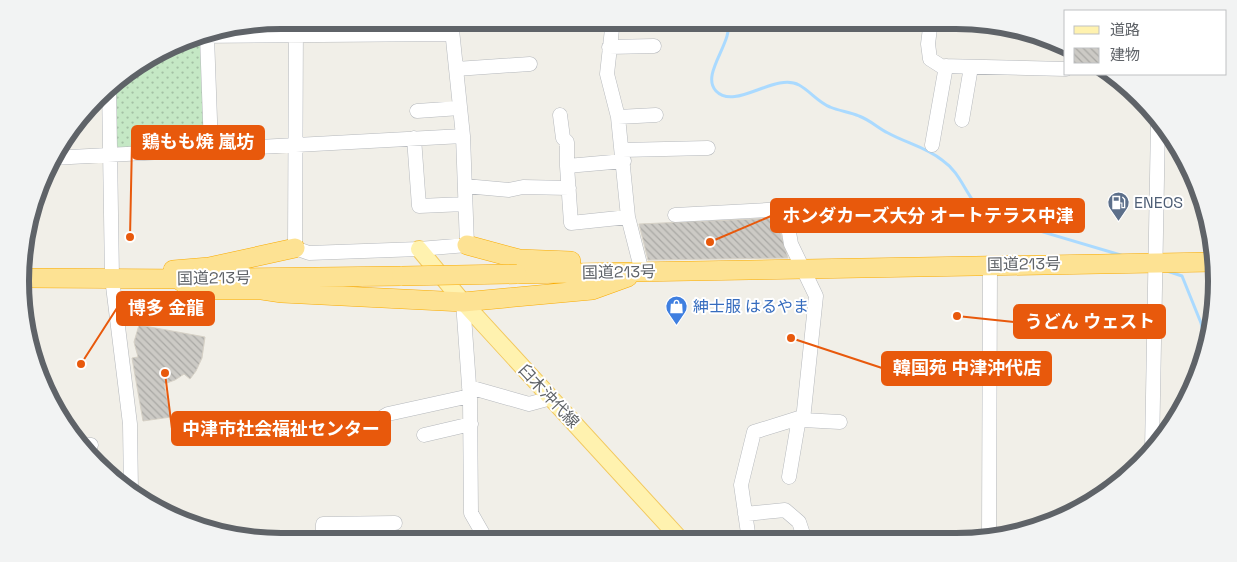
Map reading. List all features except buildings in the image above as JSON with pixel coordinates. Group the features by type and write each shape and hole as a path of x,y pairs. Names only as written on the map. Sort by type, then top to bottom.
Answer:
{"highway":[{"path":"467,244 519,259 618,263 642,272"},
{"path":"112,278 209,267 295,248"},
{"name":"国道213号","path":"29,278 178,279 402,276 1208,262"},
{"path":"178,279 193,290 262,290 282,293 463,302 592,290 642,272"}],"main road":[{"name":"臼木沖代線","path":"419,249 463,302 675,533"}],"street":[{"path":"296,29 295,248 309,253 419,249 467,244 463,136 452,29"},
{"path":"221,36 296,36 417,29"},
{"path":"611,29 607,74 618,117 628,217 642,272"},
{"path":"930,29 928,44 930,59 941,66 1064,69"},
{"path":"201,42 211,148"},
{"path":"609,47 654,46"},
{"path":"456,69 530,64"},
{"path":"932,144 946,66"},
{"path":"962,120 971,67"},
{"path":"109,97 112,278 130,424 131,484"},
{"path":"417,111 460,108"},
{"path":"560,115 563,138 567,142 571,223 628,217"},
{"path":"618,117 656,115"},
{"path":"1152,440 1158,130"},
{"path":"62,157 463,136"},
{"path":"414,138 419,206 465,204"},
{"path":"567,166 623,155 708,148"},
{"path":"465,186 509,190 523,187 569,188"},
{"path":"675,214 785,209 791,244 816,296 801,419 790,476"},
{"path":"989,531 990,265"},
{"path":"463,302 470,391 471,513 483,533"},
{"path":"371,424 388,414 470,391 529,404 551,398"},
{"path":"748,533 741,484 754,432 801,419 840,422"},
{"path":"424,435 470,424"},
{"path":"745,514 785,510 799,522 803,533"},
{"path":"323,533 323,524 395,522"}],"green space":[{"path":"200,42 205,49 206,141 199,147 121,151 115,143 114,92 141,71 169,55"}],"waterway":[{"path":"729,29 712,76 712,84 716,91 724,96 734,97 779,83 789,82 799,85 826,105 863,118 888,133 923,148 948,164 974,202 989,213 1006,221 1124,256"},
{"path":"1167,271 1182,276 1203,331"}],"place":[{"name":"ENEOS","path":"1118,221"},
{"name":"鶏もも焼 嵐坊","path":"130,237"},
{"name":"ホンダカーズ大分 オートテラス中津","path":"710,242"},
{"name":"うどん ウェスト","path":"957,316"},
{"name":"紳士服 はるやま","path":"677,325"},
{"name":"韓国苑 中津沖代店","path":"791,338"},
{"name":"博多 金龍","path":"81,364"},
{"name":"中津市社会福祉センター","path":"165,373"}]}
